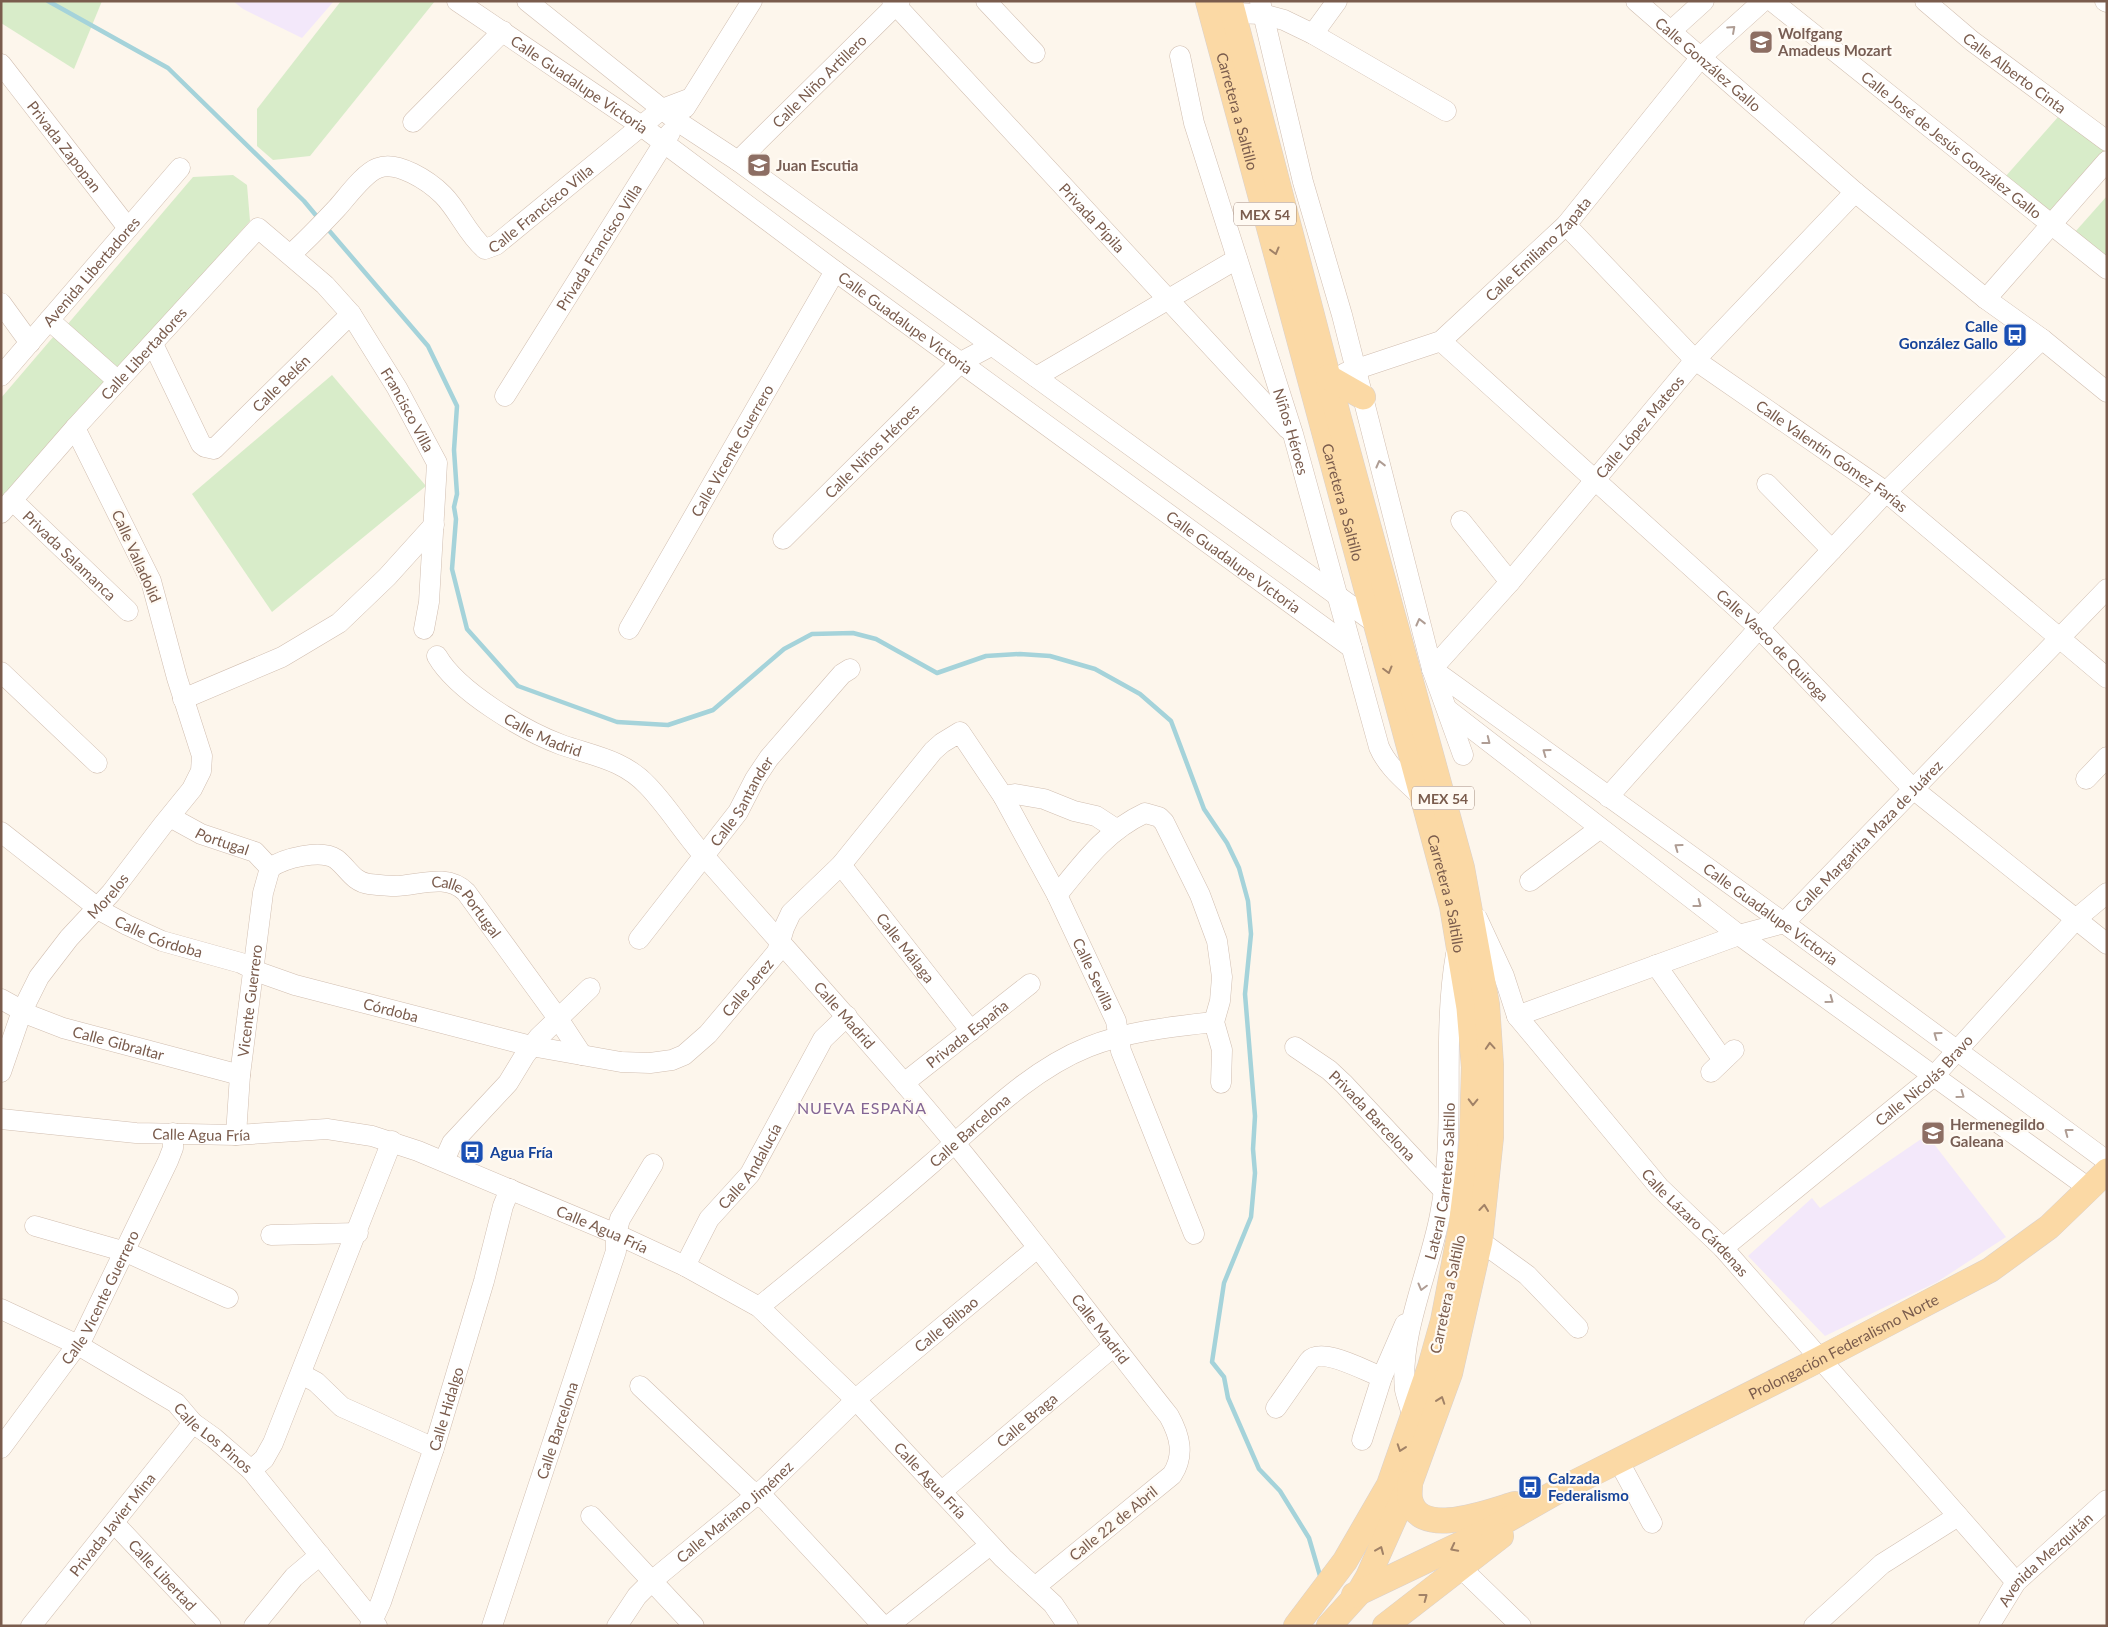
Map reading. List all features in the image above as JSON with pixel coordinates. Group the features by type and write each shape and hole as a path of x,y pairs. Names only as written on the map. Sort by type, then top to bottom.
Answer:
{"main road":[{"name":"Carretera a Saltillo","path":"1208,1 1452,906 1469,1008 1474,1067 1472,1139 1461,1227 1443,1321 1430,1367 1389,1485 1344,1561 1344,1595 1329,1626"},
{"name":"Carretera a Saltillo","path":"1232,7 1328,376 1470,903 1487,1005 1491,1065 1491,1137 1480,1241 1450,1373 1410,1483 1368,1577 1344,1595"},
{"path":"1328,376 1363,397"},
{"name":"Prolongación Federalismo Norte","path":"1302,1619 1344,1595 1486,1532 1558,1491 1820,1359 1990,1270 2101,1187"},
{"path":"1410,1483 1410,1500 1414,1507 1423,1515 1439,1521 1454,1521 1558,1491"},
{"name":"Prolongación Federalismo Norte","path":"1384,1626 1558,1491"}],"street":[{"name":"Calle Guadalupe Victoria","path":"457,1 640,125 834,271 1352,648"},
{"name":"Privada Francisco Villa","path":"505,396 663,143 669,115 691,98 752,1"},
{"path":"986,1 1035,52"},
{"path":"1313,34 1337,1"},
{"name":"Calle González Gallo","path":"1636,1 1702,56 1855,192 1986,299 2042,339 2107,392"},
{"path":"1672,30 1704,1"},
{"name":"Calle Emiliano Zapata","path":"1328,376 1357,371 1441,341 1566,225 1702,56 1762,1"},
{"name":"Calle José de Jesús González Gallo","path":"1772,1 2107,269"},
{"name":"Calle Alberto Cinta","path":"1925,1 1972,41 2107,141"},
{"name":"Calle Guadalupe Victoria","path":"528,2 669,115 738,161 991,346 1375,622"},
{"name":"Calle Niño Artillero","path":"738,161 896,2"},
{"name":"Privada Pípila","path":"896,2 1293,434"},
{"path":"1232,7 1261,8 1313,34 1446,111"},
{"path":"1261,8 1303,182 1357,371 1432,669 1463,755"},
{"path":"413,122 503,31"},
{"name":"Niños Héroes","path":"1180,56 1194,123 1293,434 1379,747 1384,759 1422,797"},
{"name":"Privada Zapopan","path":"1,64 128,228"},
{"name":"Calle Francisco Villa","path":"291,254 310,237 359,182 377,168 392,166 410,172 442,194 477,242 485,248 496,245 640,125 669,115"},
{"path":"1986,299 2107,161"},
{"name":"Avenida Libertadores","path":"1,376 30,343 53,323 128,228 180,168"},
{"name":"Calle López Mateos","path":"1432,669 1510,582 1695,360 1855,192"},
{"name":"Calle Valentín Gómez Farías","path":"1566,225 1695,360 1886,492 2057,638 2107,678"},
{"name":"Calle Libertadores","path":"7,506 75,428 112,376 153,344 258,228 291,254"},
{"name":"Francisco Villa","path":"291,254 325,285 351,314 397,388 437,463 429,602 424,630"},
{"path":"1036,377 1237,259"},
{"name":"Calle Vicente Guerrero","path":"629,629 834,271"},
{"path":"1,303 30,343"},
{"name":"Calle Belén","path":"153,344 201,444 210,450 218,447 351,314"},
{"path":"53,323 112,376"},
{"path":"1608,797 1759,628 1886,492 2042,339"},
{"name":"Calle Vasco de Quiroga","path":"1441,341 1759,628 1912,788 2077,918 2107,944"},
{"name":"Calle Niños Héroes","path":"783,539 960,362 991,346"},
{"name":"Calle Valladolid","path":"75,428 151,581 189,720"},
{"path":"1767,484 1832,550"},
{"name":"Privada Salamanca","path":"7,506 128,611"},
{"path":"1461,521 1510,582"},
{"path":"183,699 282,657 339,622 387,577 434,526"},
{"name":"Calle Margarita Maza de Juárez","path":"1517,1016 1739,935 1784,923 2057,638 2107,589"},
{"name":"Calle Madrid","path":"437,656 450,674 501,714 559,743 598,755 629,769 647,785 704,856 781,940 955,1144 1169,1416 1177,1430 1180,1452"},
{"name":"Calle Santander","path":"638,939 738,812 755,780 770,758 842,674 850,669"},
{"name":"Calle Guadalupe Victoria","path":"1432,669 1784,923 2107,1161"},
{"path":"1,672 97,763"},
{"path":"1448,710 1599,829 1739,935 1935,1075 2101,1187"},
{"name":"Morelos","path":"1,1072 22,1012 46,967 98,907 192,790 201,771 202,756 189,720"},
{"name":"Calle Sevilla","path":"960,732 1003,796 1057,895 1116,1021 1121,1051 1194,1234"},
{"name":"Calle Jerez","path":"531,1046 621,1062 650,1063 672,1060 684,1055 708,1034 774,956 791,913 841,866 933,751 942,742 960,732"},
{"path":"2086,779 2107,757"},
{"path":"1003,796 1015,794 1044,799 1074,811 1096,816 1116,830"},
{"path":"1057,895 1090,854 1116,830 1144,813 1160,817 1168,828 1200,895 1217,941 1222,977 1220,1000 1214,1022 1222,1050 1221,1083"},
{"name":"Portugal","path":"170,816 200,834 255,852 270,868"},
{"path":"1530,881 1599,829"},
{"name":"Calle Córdoba","path":"1,832 109,915 162,941 241,963 254,969"},
{"name":"Calle Portugal","path":"270,868 294,858 326,855 335,859 356,879 364,883 396,886 422,881 458,886 466,892 557,1017 582,1055"},
{"name":"Calle Málaga","path":"841,866 971,1030"},
{"name":"Vicente Guerrero","path":"236,1134 240,1075 263,893 270,868"},
{"name":"Calle Nicolás Bravo","path":"1723,1248 1935,1075 2077,918 2107,893"},
{"name":"Calle Lázaro Cárdenas","path":"1470,903 1504,976 1517,1016 1659,1187 1723,1248 2016,1582"},
{"name":"Lateral Carretera Saltillo","path":"1412,1415 1406,1390 1405,1364 1415,1313 1440,1216 1444,1191 1449,1140 1451,985 1458,944"},
{"path":"1656,965 1723,1061"},
{"name":"Córdoba","path":"254,969 295,985 531,1046"},
{"name":"Privada España","path":"904,1083 1030,984"},
{"path":"444,1161 452,1143 508,1083 531,1046 557,1017 590,988"},
{"name":"Calle Gibraltar","path":"1,999 22,1012 77,1032 240,1075"},
{"name":"Calle Andalucía","path":"685,1266 704,1226 750,1174 823,1039 847,1016"},
{"name":"Calle Barcelona","path":"759,1306 864,1222 1040,1074 1063,1059 1118,1037 1146,1030 1214,1022"},
{"name":"Privada Barcelona","path":"1295,1047 1329,1070 1344,1084 1444,1191"},
{"name":"Calle Agua Fría","path":"1,1119 136,1133 236,1134 327,1129 348,1131 392,1142 444,1161 616,1234 685,1266 759,1306 856,1400 990,1545 1058,1609 1068,1626"},
{"name":"Calle Vicente Guerrero","path":"1,1448 78,1345 126,1252 168,1161 173,1148 173,1133"},
{"path":"251,1470 269,1451 358,1233 392,1142"},
{"name":"Calle Barcelona","path":"492,1626 616,1251 616,1234 620,1219 653,1164"},
{"name":"Calle Hidalgo","path":"373,1624 434,1448 490,1260 503,1206 510,1189"},
{"path":"35,1226 126,1252 228,1298"},
{"path":"271,1235 358,1233"},
{"path":"1480,1241 1527,1275 1578,1328"},
{"name":"Calle Bilbao","path":"856,1400 1036,1249"},
{"name":"Calle Los Pinos","path":"1,1309 78,1345 176,1403 193,1423 214,1438 251,1470 373,1624"},
{"path":"1362,1440 1382,1377 1402,1326 1415,1313"},
{"name":"Calle Braga","path":"941,1492 1114,1346"},
{"path":"1276,1408 1308,1361 1315,1356 1327,1356 1382,1377"},
{"path":"301,1374 316,1382 342,1407 434,1448"},
{"path":"640,1386 749,1489 766,1500 883,1626"},
{"name":"Calle Mariano Jiménez","path":"617,1626 637,1596 653,1580 758,1494 856,1400"},
{"name":"Privada Javier Mina","path":"31,1626 193,1423"},
{"name":"Calle 22 de Abril","path":"1035,1587 1172,1475 1180,1452"},
{"path":"1618,1460 1652,1523"},
{"name":"Avenida Mezquitán","path":"1989,1626 2016,1582 2107,1500"},
{"path":"592,1516 694,1626"},
{"path":"1814,1626 1882,1564 1958,1516"},
{"name":"Calle Libertad","path":"114,1523 211,1626"},
{"path":"888,1626 990,1545"},
{"path":"254,1626 294,1577 320,1555"},
{"path":"1461,1568 1521,1626"},
{"path":"1999,1607 2008,1626"}],"shaded area":[{"path":"233,1 334,1 302,38 243,9"},
{"path":"1927,1135 2006,1237 1937,1282 1825,1336 1748,1256 1812,1198 1820,1208"}],"green space":[{"path":"1,1 102,1 74,69 1,23"},
{"path":"341,1 435,1 310,156 273,160 257,146 257,109"},
{"path":"2058,117 2104,151 2050,214 2005,177"},
{"path":"233,175 247,185 250,221 118,369 67,325 193,177"},
{"path":"2107,196 2107,258 2075,232"},
{"path":"54,336 107,382 1,506 1,398"},
{"path":"332,375 426,486 272,612 192,494"}],"waterway":[{"path":"48,1 168,68 304,201 319,219"},
{"path":"326,227 428,346 457,406 454,450 457,494 454,507 456,519 452,569 467,629 518,686 617,722 668,725 713,710 784,649 812,634 853,633 876,639 937,673 986,656 1020,654 1050,656 1095,669 1140,694 1171,721 1204,809 1227,843 1239,868 1248,901 1251,934 1245,994 1255,1116 1253,1149 1255,1173 1251,1217 1224,1283 1212,1362 1224,1377 1228,1398 1259,1469 1280,1491 1309,1538 1321,1579"}],"place":[{"name":"Wolfgang Amadeus Mozart","path":"1761,42"},
{"name":"Juan Escutia","path":"759,165"},
{"name":"Calle González Gallo","path":"2015,335"},
{"name":"Hermenegildo Galeana","path":"1933,1133"},
{"name":"Agua Fría","path":"472,1152"},
{"name":"Calzada Federalismo","path":"1530,1487"}],"district":[{"name":"NUEVA ESPAÑA","path":"862,1107"}]}
